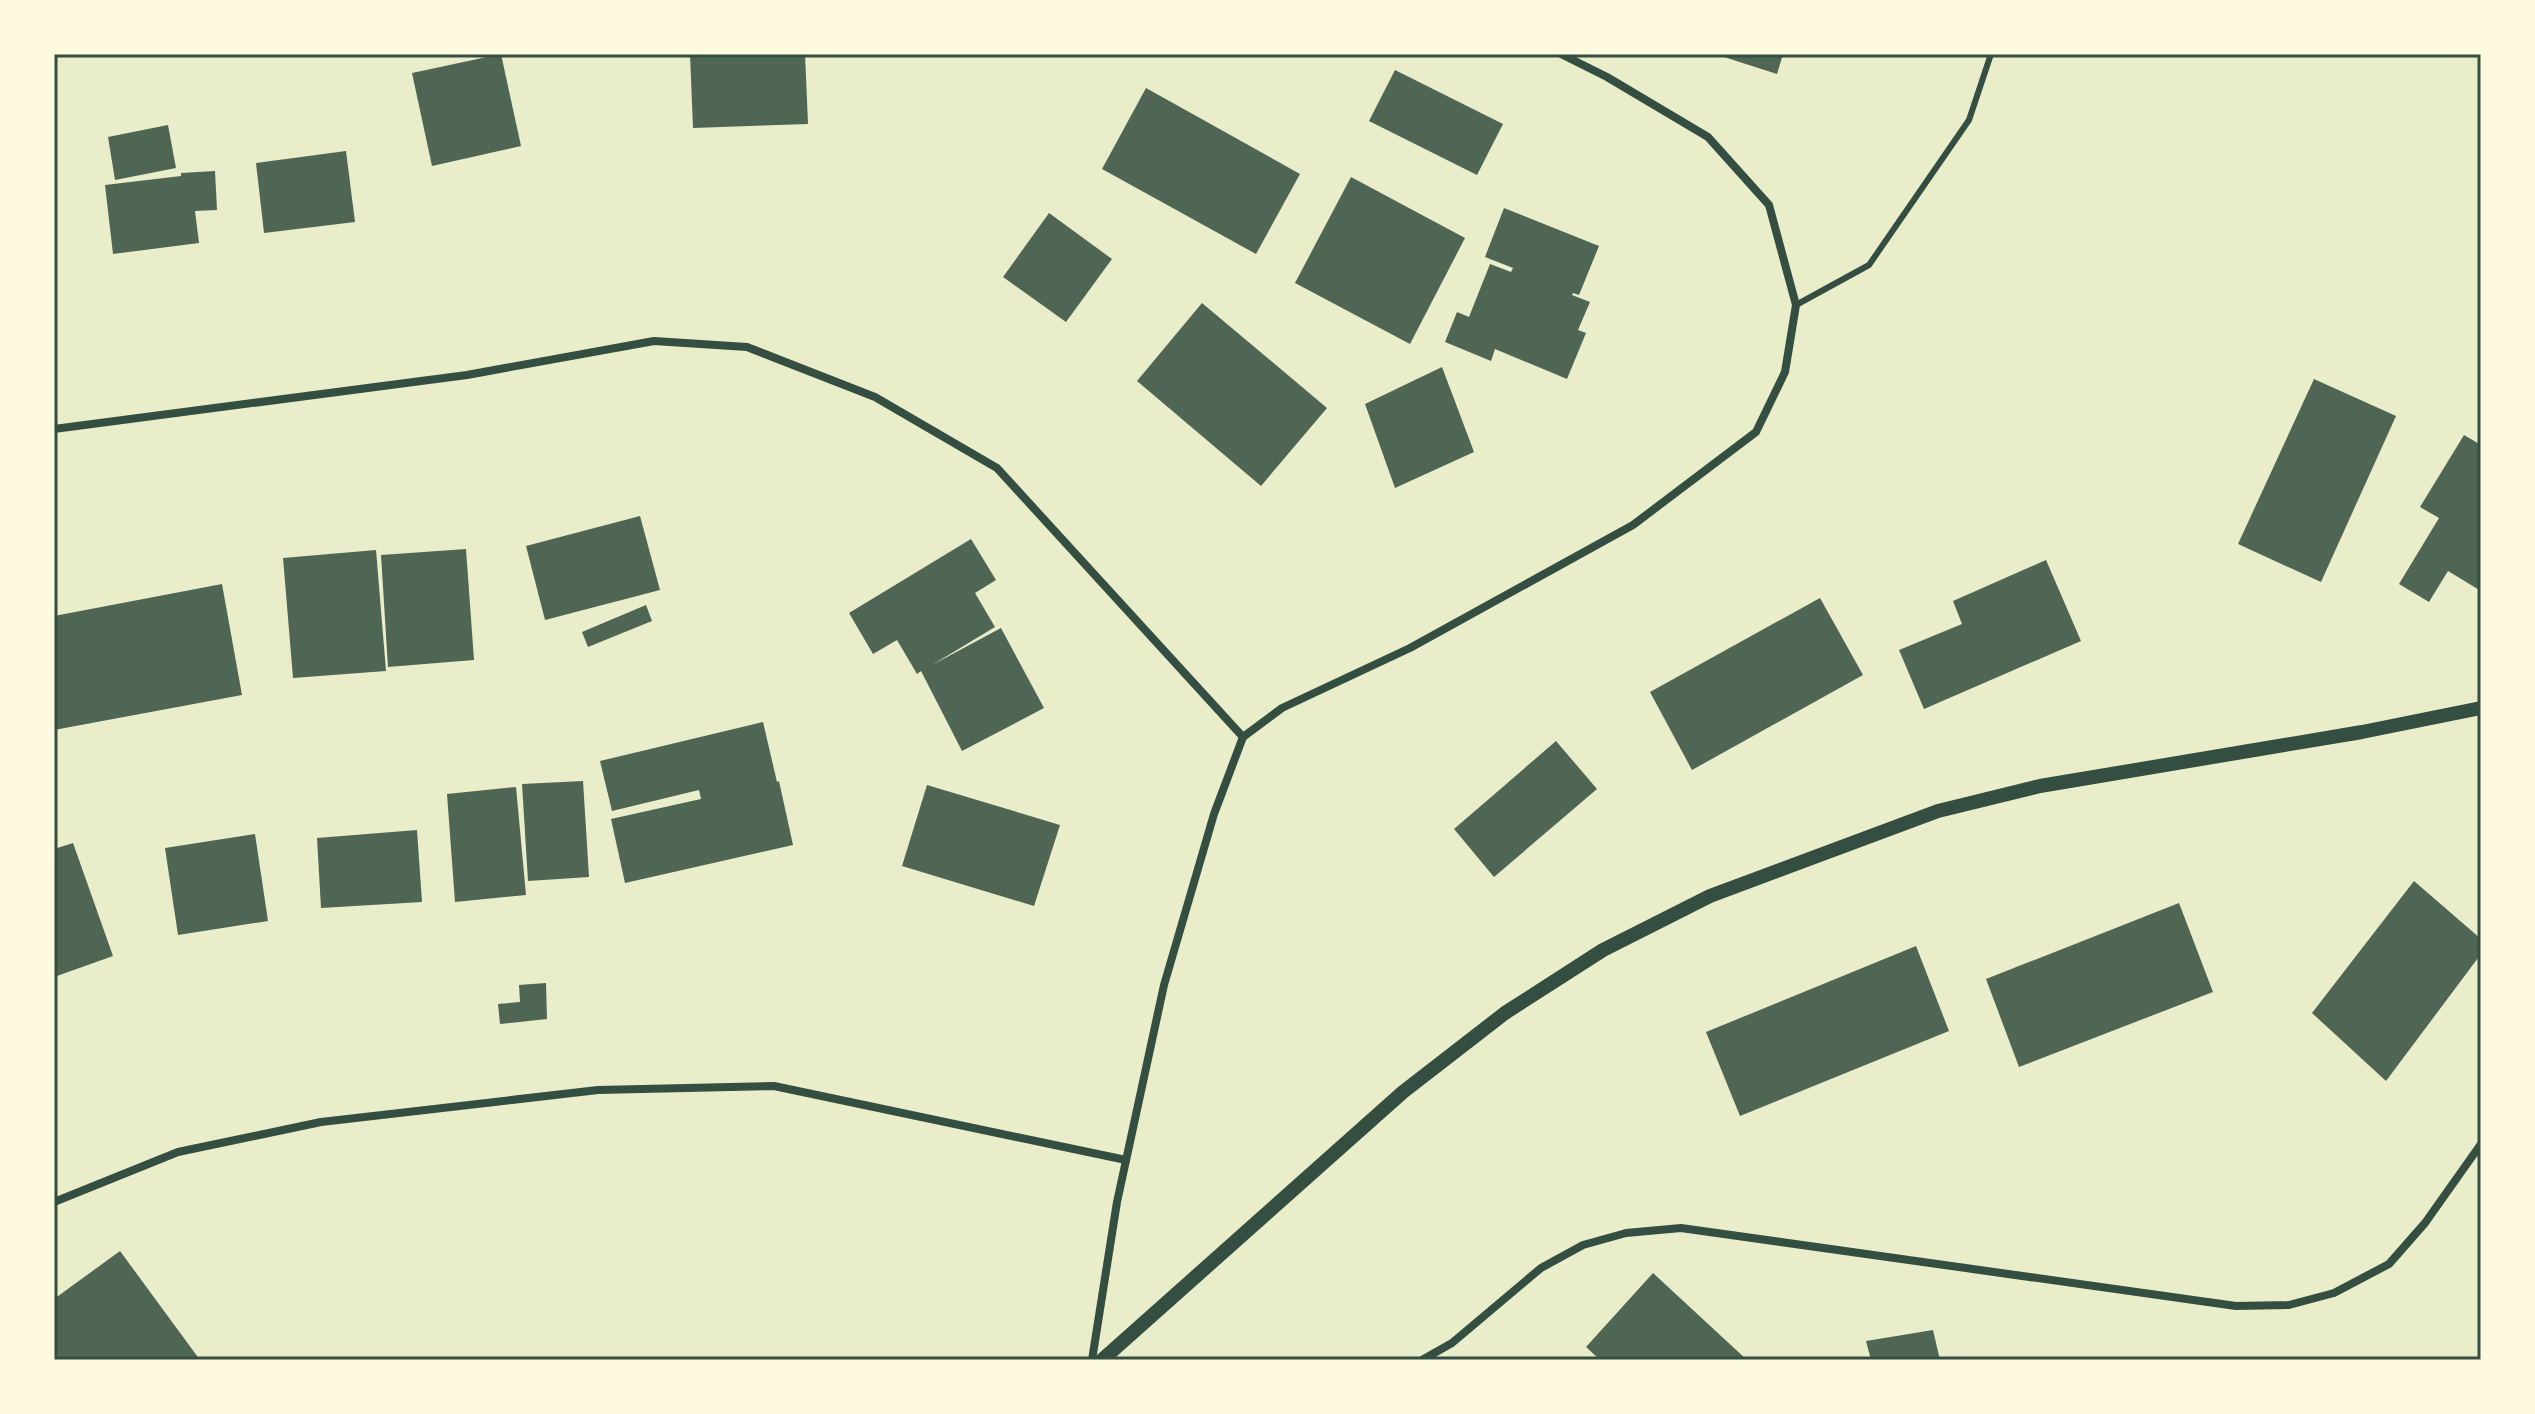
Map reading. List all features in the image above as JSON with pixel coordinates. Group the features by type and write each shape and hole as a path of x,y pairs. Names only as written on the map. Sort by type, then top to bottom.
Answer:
{"street":[{"path":"1092,1360 1117,1202 1164,985 1214,814 1243,737 1282,708 1410,648 1633,525 1756,432 1785,372 1796,305 1769,205 1708,137 1607,77 1561,54"},
{"path":"54,429 467,375 654,341 747,347 875,397 997,468 1243,737"},
{"path":"1102,1360 1403,1092 1482,1031 1603,950 1710,896 1938,811 2040,786 2362,732 2481,708"},
{"path":"54,1202 178,1152 321,1122 598,1090 774,1086 1126,1160"},
{"path":"1422,1360 1452,1343 1541,1268 1583,1245 1626,1233 1681,1228 2236,1306 2289,1305 2334,1293 2389,1264 2425,1223 2481,1144"}],"lane":[{"path":"1796,305 1869,265 1969,120 1991,54"}],"building":[{"path":"501,54 521,146 432,166 412,73"},
{"path":"690,54 805,54 808,124 693,128"},
{"path":"1725,54 1783,54 1777,74 1724,57"},
{"path":"1395,70 1503,124 1477,175 1369,121"},
{"path":"1146,88 1300,174 1256,254 1102,169"},
{"path":"168,125 176,168 115,180 108,137"},
{"path":"346,151 355,222 264,233 256,163"},
{"path":"215,171 217,210 195,211 199,243 113,254 105,185"},
{"path":"1351,177 1465,238 1410,344 1295,283"},
{"path":"1504,208 1599,246 1579,295 1572,295 1590,302 1578,330 1586,333 1567,379 1495,349 1491,361 1445,342 1457,312 1469,317 1490,264 1511,272 1513,268 1485,257"},
{"path":"1049,213 1112,259 1066,322 1003,277"},
{"path":"1202,303 1327,408 1261,486 1137,381"},
{"path":"1442,367 1474,452 1395,488 1365,404"},
{"path":"2314,379 2396,416 2321,582 2238,544"},
{"path":"2464,435 2481,445 2481,591 2448,571 2429,602 2399,584 2439,518 2420,507"},
{"path":"640,516 660,590 545,620 526,546"},
{"path":"971,539 996,580 975,593 995,627 932,665 1001,628 1044,708 962,751 921,671 917,674 897,640 873,654 849,613"},
{"path":"466,549 474,660 388,667 381,555"},
{"path":"376,550 386,671 293,678 283,558"},
{"path":"2046,560 2081,641 1924,709 1899,650 1962,624 1953,601"},
{"path":"222,584 242,695 54,730 54,616"},
{"path":"1820,598 1863,675 1692,770 1650,692"},
{"path":"646,605 652,621 588,647 582,632"},
{"path":"763,722 793,845 625,883 611,819 701,799 699,790 612,811 600,761"},
{"path":"1556,741 1597,789 1494,877 1454,829"},
{"path":"583,781 589,877 528,881 522,784"},
{"path":"927,785 1060,825 1034,906 902,866"},
{"path":"516,787 526,895 455,902 447,794"},
{"path":"417,830 422,902 321,908 317,838"},
{"path":"255,834 268,921 178,935 165,848"},
{"path":"73,843 113,956 54,977 54,849"},
{"path":"2414,881 2481,939 2481,954 2386,1081 2312,1013"},
{"path":"2179,903 2213,992 2019,1067 1986,979"},
{"path":"1916,946 1949,1031 1740,1116 1706,1032"},
{"path":"546,983 547,1019 500,1024 498,1004 520,1002 519,985"},
{"path":"120,1251 200,1360 54,1360 54,1299"},
{"path":"1653,1273 1747,1360 1600,1360 1586,1347"},
{"path":"1933,1330 1940,1360 1871,1360 1866,1341"}]}
